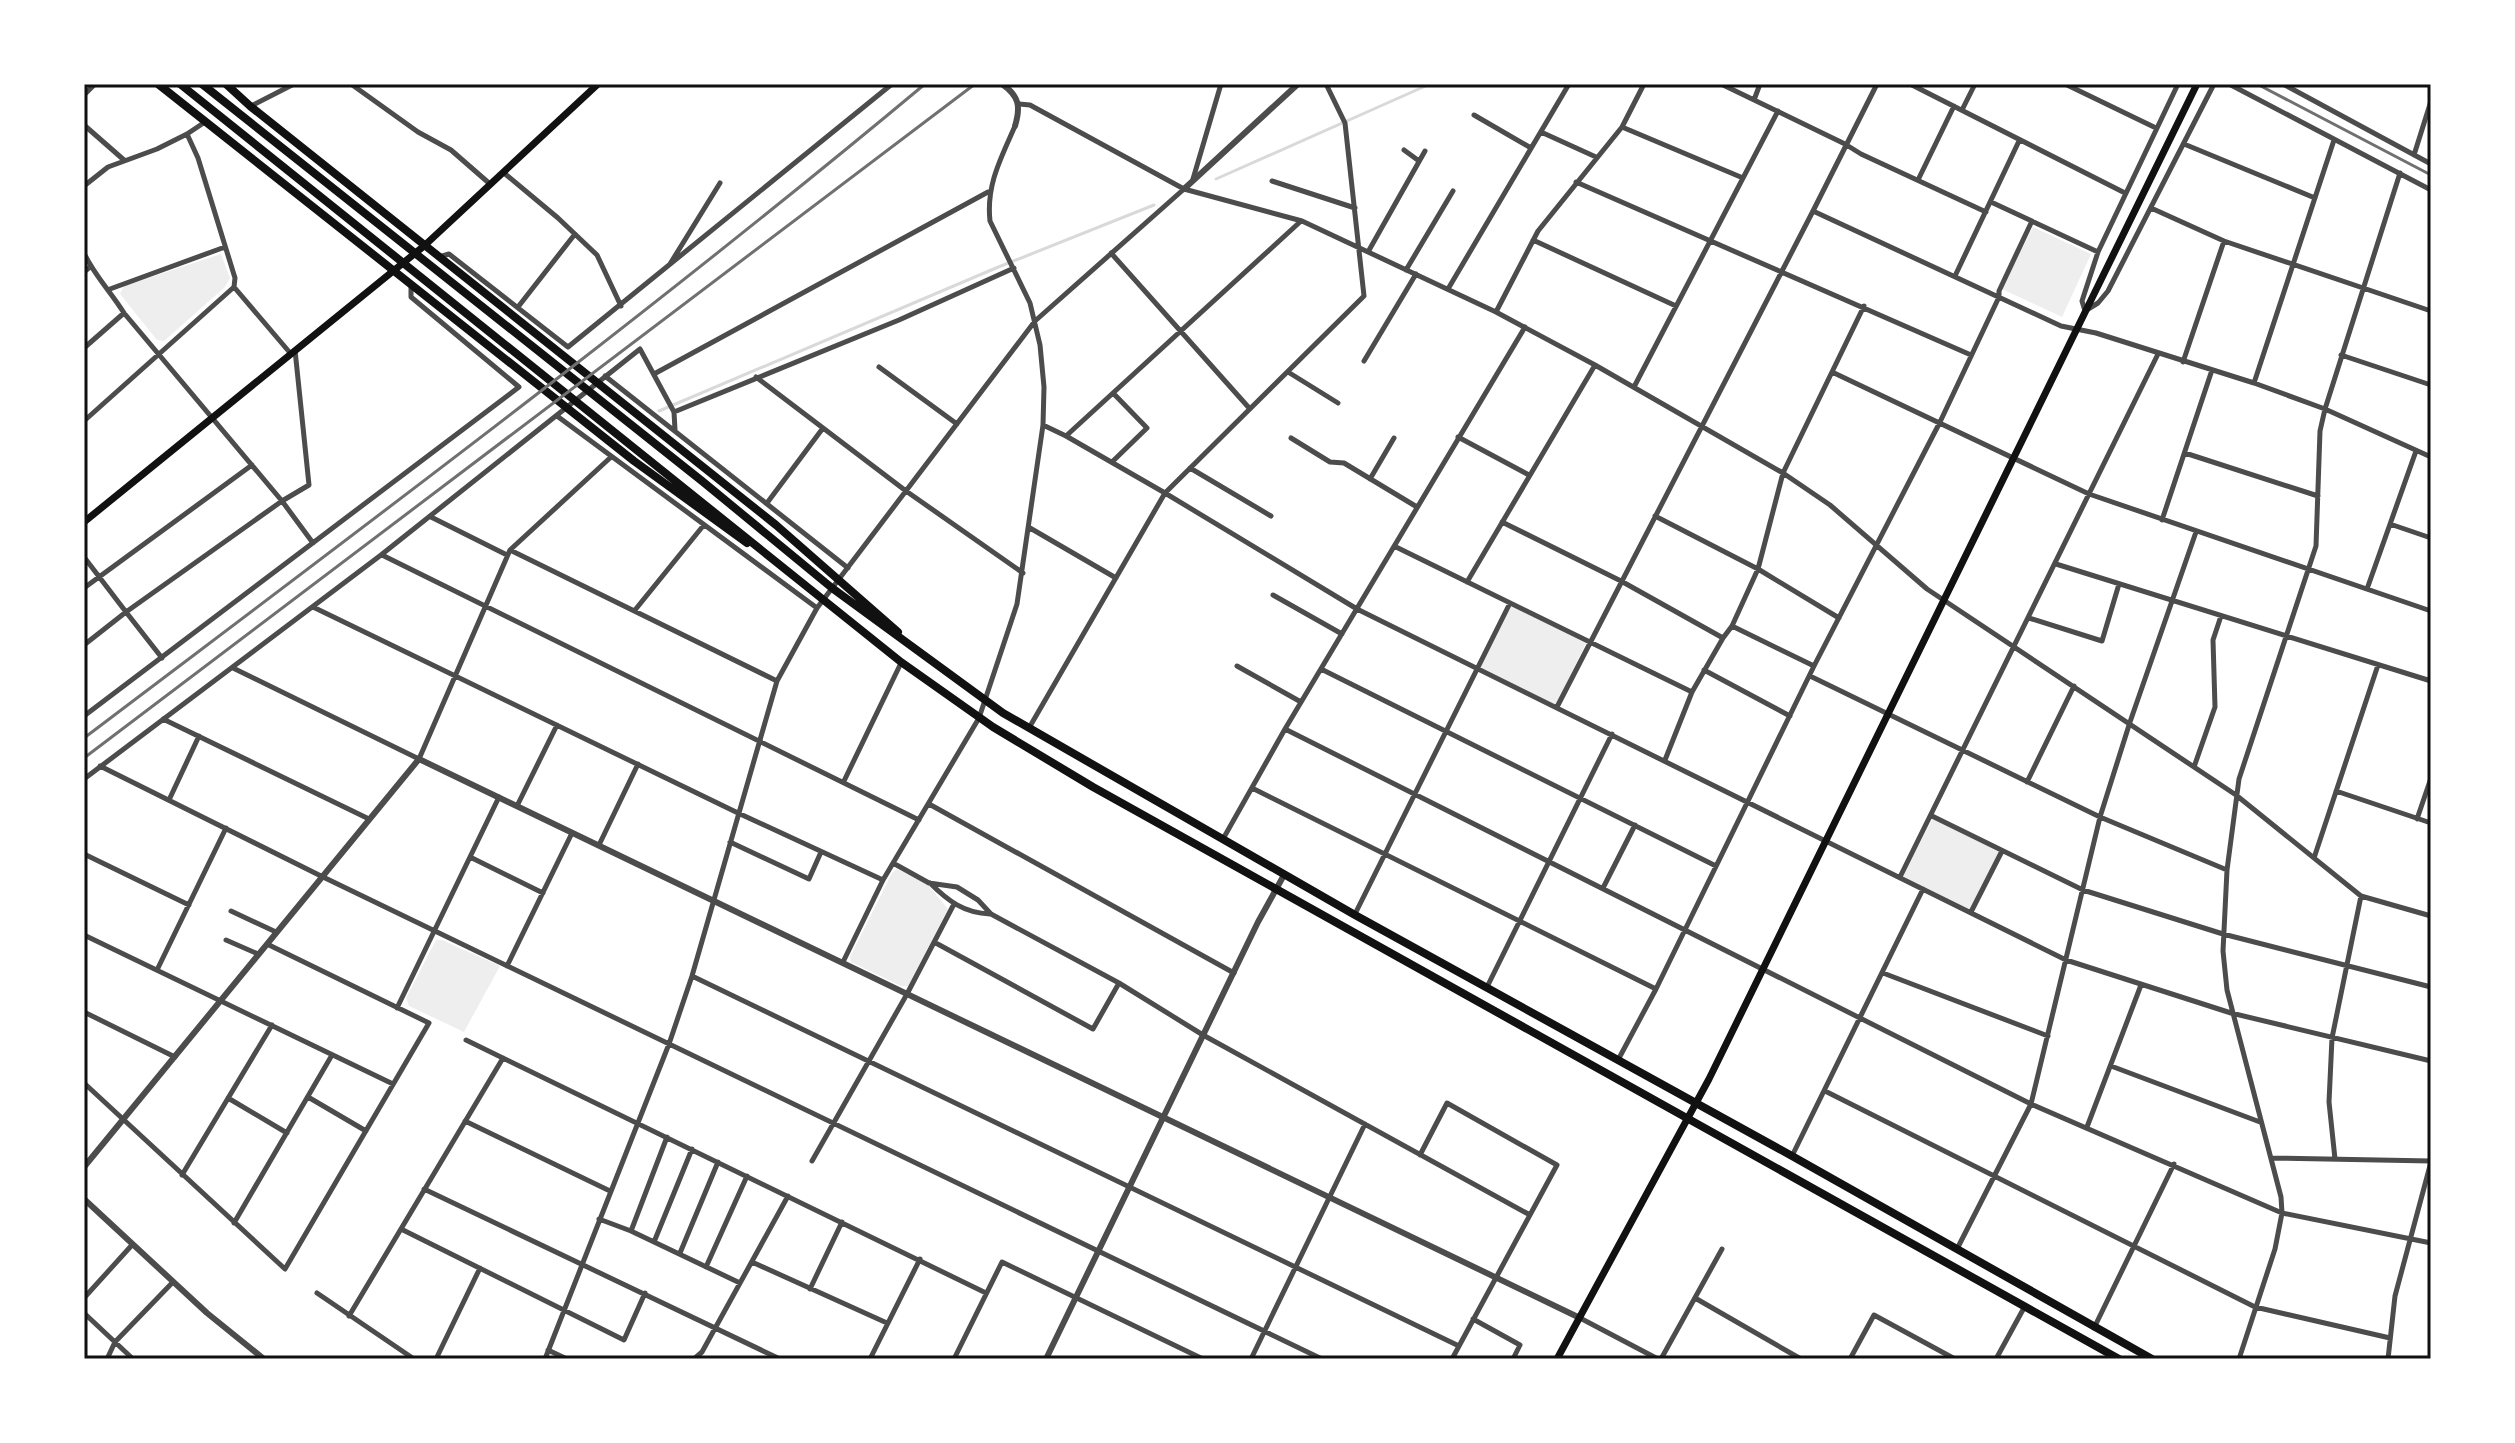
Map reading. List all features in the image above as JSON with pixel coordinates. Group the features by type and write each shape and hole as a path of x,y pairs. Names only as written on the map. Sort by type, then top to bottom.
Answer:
{"highway":[{"path":"158,84 685,501 776,562"},
{"path":"180,84 901,662 979,718 1093,787 2119,1359"},
{"path":"202,84 832,588 1029,729 1355,915 2152,1359"},
{"path":"226,84 424,246 806,548 909,645"}],"main road":[{"path":"84,522 424,246 598,84"},
{"path":"1557,1359 1696,1104 2197,84"}],"street":[{"path":"84,95 95,84"},
{"path":"250,106 294,84"},
{"path":"351,84 418,132 451,150 491,185"},
{"path":"438,257 449,254 568,347 892,84"},
{"path":"843,962 883,880 979,718 1017,604 1023,573 1043,425 1043,371 1035,321 990,221 989,192 1015,126 1019,104 1017,96 1002,84"},
{"path":"1193,180 1221,84"},
{"path":"545,1359 669,1044 692,976 777,681 817,608 1035,321 1298,84"},
{"path":"1029,729 1165,493 1364,296 1346,130 1326,84"},
{"path":"1448,289 1569,84"},
{"path":"1496,312 1533,240 1622,127 1644,84"},
{"path":"1721,84 1986,212"},
{"path":"1754,100 1760,84"},
{"path":"1557,707 1877,84"},
{"path":"1910,84 2125,193"},
{"path":"1962,110 1975,84"},
{"path":"2065,84 2156,128"},
{"path":"2178,84 2098,252 2082,301 2085,311 2098,303 2108,291 2214,84"},
{"path":"2229,84 2431,190"},
{"path":"2286,85 2431,164"},
{"path":"2414,155 2431,101"},
{"path":"1019,104 1030,105 1184,189 1302,221 1496,312 1634,387 1783,473 1830,505 1944,600 2236,795 2361,896 2431,916"},
{"path":"1918,180 1954,106"},
{"path":"1634,387 1778,111"},
{"path":"1474,115 1531,148"},
{"path":"84,186 108,167 157,149 205,122"},
{"path":"84,125 124,160"},
{"path":"1622,127 1743,178"},
{"path":"1541,132 1596,157"},
{"path":"84,421 234,287 235,278 198,158 187,134"},
{"path":"2254,383 2334,140"},
{"path":"1955,276 2019,141"},
{"path":"2184,144 2315,198"},
{"path":"1404,150 1420,161"},
{"path":"1368,252 1425,151"},
{"path":"504,173 597,255 621,306"},
{"path":"2239,1359 2278,1239 2282,1213 2271,1158 2231,1013 2223,951 2227,870 2236,795 2310,569 2316,546 2320,431 2325,409 2400,173"},
{"path":"1272,181 1355,208"},
{"path":"1576,182 1971,355"},
{"path":"666,270 720,183"},
{"path":"1406,270 1453,191"},
{"path":"654,374 989,192"},
{"path":"1991,202 2098,252"},
{"path":"2151,208 2224,241 2431,311"},
{"path":"1813,211 2061,326 2254,383 2325,409 2431,457"},
{"path":"1066,436 1302,221"},
{"path":"1618,1060 1686,929 1814,666 1940,422 2032,221"},
{"path":"518,307 575,234"},
{"path":"1533,240 1676,306"},
{"path":"2183,362 2224,241"},
{"path":"110,289 225,247"},
{"path":"84,253 90,267 110,289 124,313 282,501 313,543"},
{"path":"1111,253 1250,409"},
{"path":"84,272 90,267"},
{"path":"674,412 899,320 1013,267"},
{"path":"1364,361 1416,274"},
{"path":"84,716 519,387 411,297 411,286"},
{"path":"84,645 282,501 309,485 293,352 234,287"},
{"path":"1665,760 1692,692 1732,626 1758,569 1783,473 1864,306"},
{"path":"84,348 124,313"},
{"path":"1222,839 1525,327"},
{"path":"84,779 431,517 640,349 674,412 675,430"},
{"path":"1900,877 2158,354"},
{"path":"2341,355 2431,385"},
{"path":"1467,582 1595,365"},
{"path":"879,367 957,424"},
{"path":"2162,520 2212,370"},
{"path":"1288,372 1338,403"},
{"path":"1832,372 2089,494 2431,611"},
{"path":"605,376 848,568"},
{"path":"756,377 906,491 1023,573"},
{"path":"1112,462 1147,428 1113,393"},
{"path":"557,416 817,608"},
{"path":"1043,425 1165,493 1357,609 2066,960 2231,1013 2431,1061"},
{"path":"767,503 823,428"},
{"path":"1458,437 1529,475"},
{"path":"1291,438 1330,462 1344,463 1417,507"},
{"path":"1370,479 1394,438"},
{"path":"2367,589 2416,451"},
{"path":"2185,453 2318,496"},
{"path":"84,1167 419,759 509,552 611,457"},
{"path":"84,588 252,465"},
{"path":"1190,468 1271,516"},
{"path":"1655,516 1758,569 1840,618"},
{"path":"431,517 635,610 777,681"},
{"path":"1502,522 1621,581 1723,638"},
{"path":"2390,524 2431,538"},
{"path":"635,610 703,526"},
{"path":"1030,528 1116,578"},
{"path":"1956,1250 2031,1104 2100,817 2196,532"},
{"path":"1394,546 1692,692"},
{"path":"381,555 919,820"},
{"path":"84,557 162,658"},
{"path":"2056,564 2431,681"},
{"path":"2029,618 2102,641 2119,584"},
{"path":"1273,595 1342,634"},
{"path":"1355,915 1510,603"},
{"path":"313,607 883,880"},
{"path":"2194,767 2215,707 2213,640 2221,616"},
{"path":"1732,626 1814,666"},
{"path":"844,781 901,662"},
{"path":"2314,858 2378,665"},
{"path":"1237,666 1301,702"},
{"path":"233,668 1497,1277 1659,1359 1722,1249"},
{"path":"1321,669 1716,866"},
{"path":"1704,670 1790,716"},
{"path":"1810,676 2100,817 2227,870"},
{"path":"2027,782 2074,686"},
{"path":"163,719 369,819"},
{"path":"517,806 557,725"},
{"path":"1285,729 2031,1104 2282,1213 2431,1243"},
{"path":"1486,988 1612,734"},
{"path":"169,800 199,736"},
{"path":"599,845 638,764"},
{"path":"100,766 434,931 1322,1359"},
{"path":"2417,819 2431,778"},
{"path":"1252,788 1656,989"},
{"path":"2336,791 2431,823"},
{"path":"397,1008 499,797"},
{"path":"929,804 1234,973"},
{"path":"1932,816 2083,890 2223,934 2431,987"},
{"path":"1603,888 1635,825"},
{"path":"157,970 226,828"},
{"path":"507,966 572,833"},
{"path":"730,842 809,879 821,852"},
{"path":"1971,912 2002,851"},
{"path":"84,854 189,905"},
{"path":"470,857 543,893"},
{"path":"893,863 929,883 954,904 972,913 991,914"},
{"path":"1046,1359 1284,875"},
{"path":"929,883 957,887 978,900 991,914 1530,1215"},
{"path":"1792,1156 1923,889"},
{"path":"2335,1159 2329,1102 2332,1038 2361,896"},
{"path":"812,1161 954,904"},
{"path":"231,911 276,932"},
{"path":"84,935 393,1084"},
{"path":"226,940 258,954"},
{"path":"934,942 1093,1029 1119,983"},
{"path":"84,1083 285,1269 429,1023 267,944"},
{"path":"1883,973 2048,1036"},
{"path":"692,976 1459,1346"},
{"path":"2087,1127 2141,985"},
{"path":"84,1012 175,1057"},
{"path":"182,1175 272,1025"},
{"path":"466,1040 986,1293"},
{"path":"234,1223 332,1055"},
{"path":"349,1316 503,1058"},
{"path":"2111,1066 2260,1122"},
{"path":"1825,1091 2255,1307 2390,1338"},
{"path":"308,1097 366,1131"},
{"path":"228,1098 287,1133"},
{"path":"1420,1155 1447,1103 1557,1165 1452,1359"},
{"path":"465,1121 610,1191"},
{"path":"1251,1359 1365,1124"},
{"path":"631,1231 667,1137"},
{"path":"654,1242 692,1149"},
{"path":"2271,1158 2431,1162 2395,1296 2388,1359"},
{"path":"679,1254 718,1162"},
{"path":"2094,1328 2174,1164"},
{"path":"706,1267 747,1176"},
{"path":"424,1189 780,1359"},
{"path":"694,1359 701,1356 788,1196"},
{"path":"84,1199 173,1282 264,1359"},
{"path":"599,1219 740,1283"},
{"path":"810,1289 842,1222"},
{"path":"401,1229 624,1340 645,1293"},
{"path":"84,1298 132,1245"},
{"path":"870,1359 920,1259"},
{"path":"752,1262 887,1323"},
{"path":"954,1359 1002,1262 1203,1359"},
{"path":"436,1359 480,1268"},
{"path":"107,1359 115,1342 173,1282"},
{"path":"317,1293 414,1359"},
{"path":"1695,1298 1801,1359"},
{"path":"1996,1359 2025,1306"},
{"path":"84,1313 133,1359"},
{"path":"1850,1359 1874,1315 1955,1359"},
{"path":"1473,1319 1520,1345 1513,1359"},
{"path":"548,1350 567,1359"}],"shaded area":[{"path":"2033,227 2091,254 2062,317 2002,289"},
{"path":"221,254 230,278 225,287 164,341 157,340 120,294 124,286"},
{"path":"1511,606 1586,643 1556,705 1479,668"},
{"path":"1933,818 2000,852 1970,910 1903,876"},
{"path":"897,869 928,885 948,909 908,986 901,986 851,962 850,957 892,873"},
{"path":"436,940 500,966 464,1032 409,1006 406,998"}],"waterway":[{"path":"1216,179 1430,84"},
{"path":"659,411 996,268 1154,205"}],"railway":[{"path":"84,738 614,335 925,84"},
{"path":"84,758 975,84"},
{"path":"2257,84 2431,175"}]}
